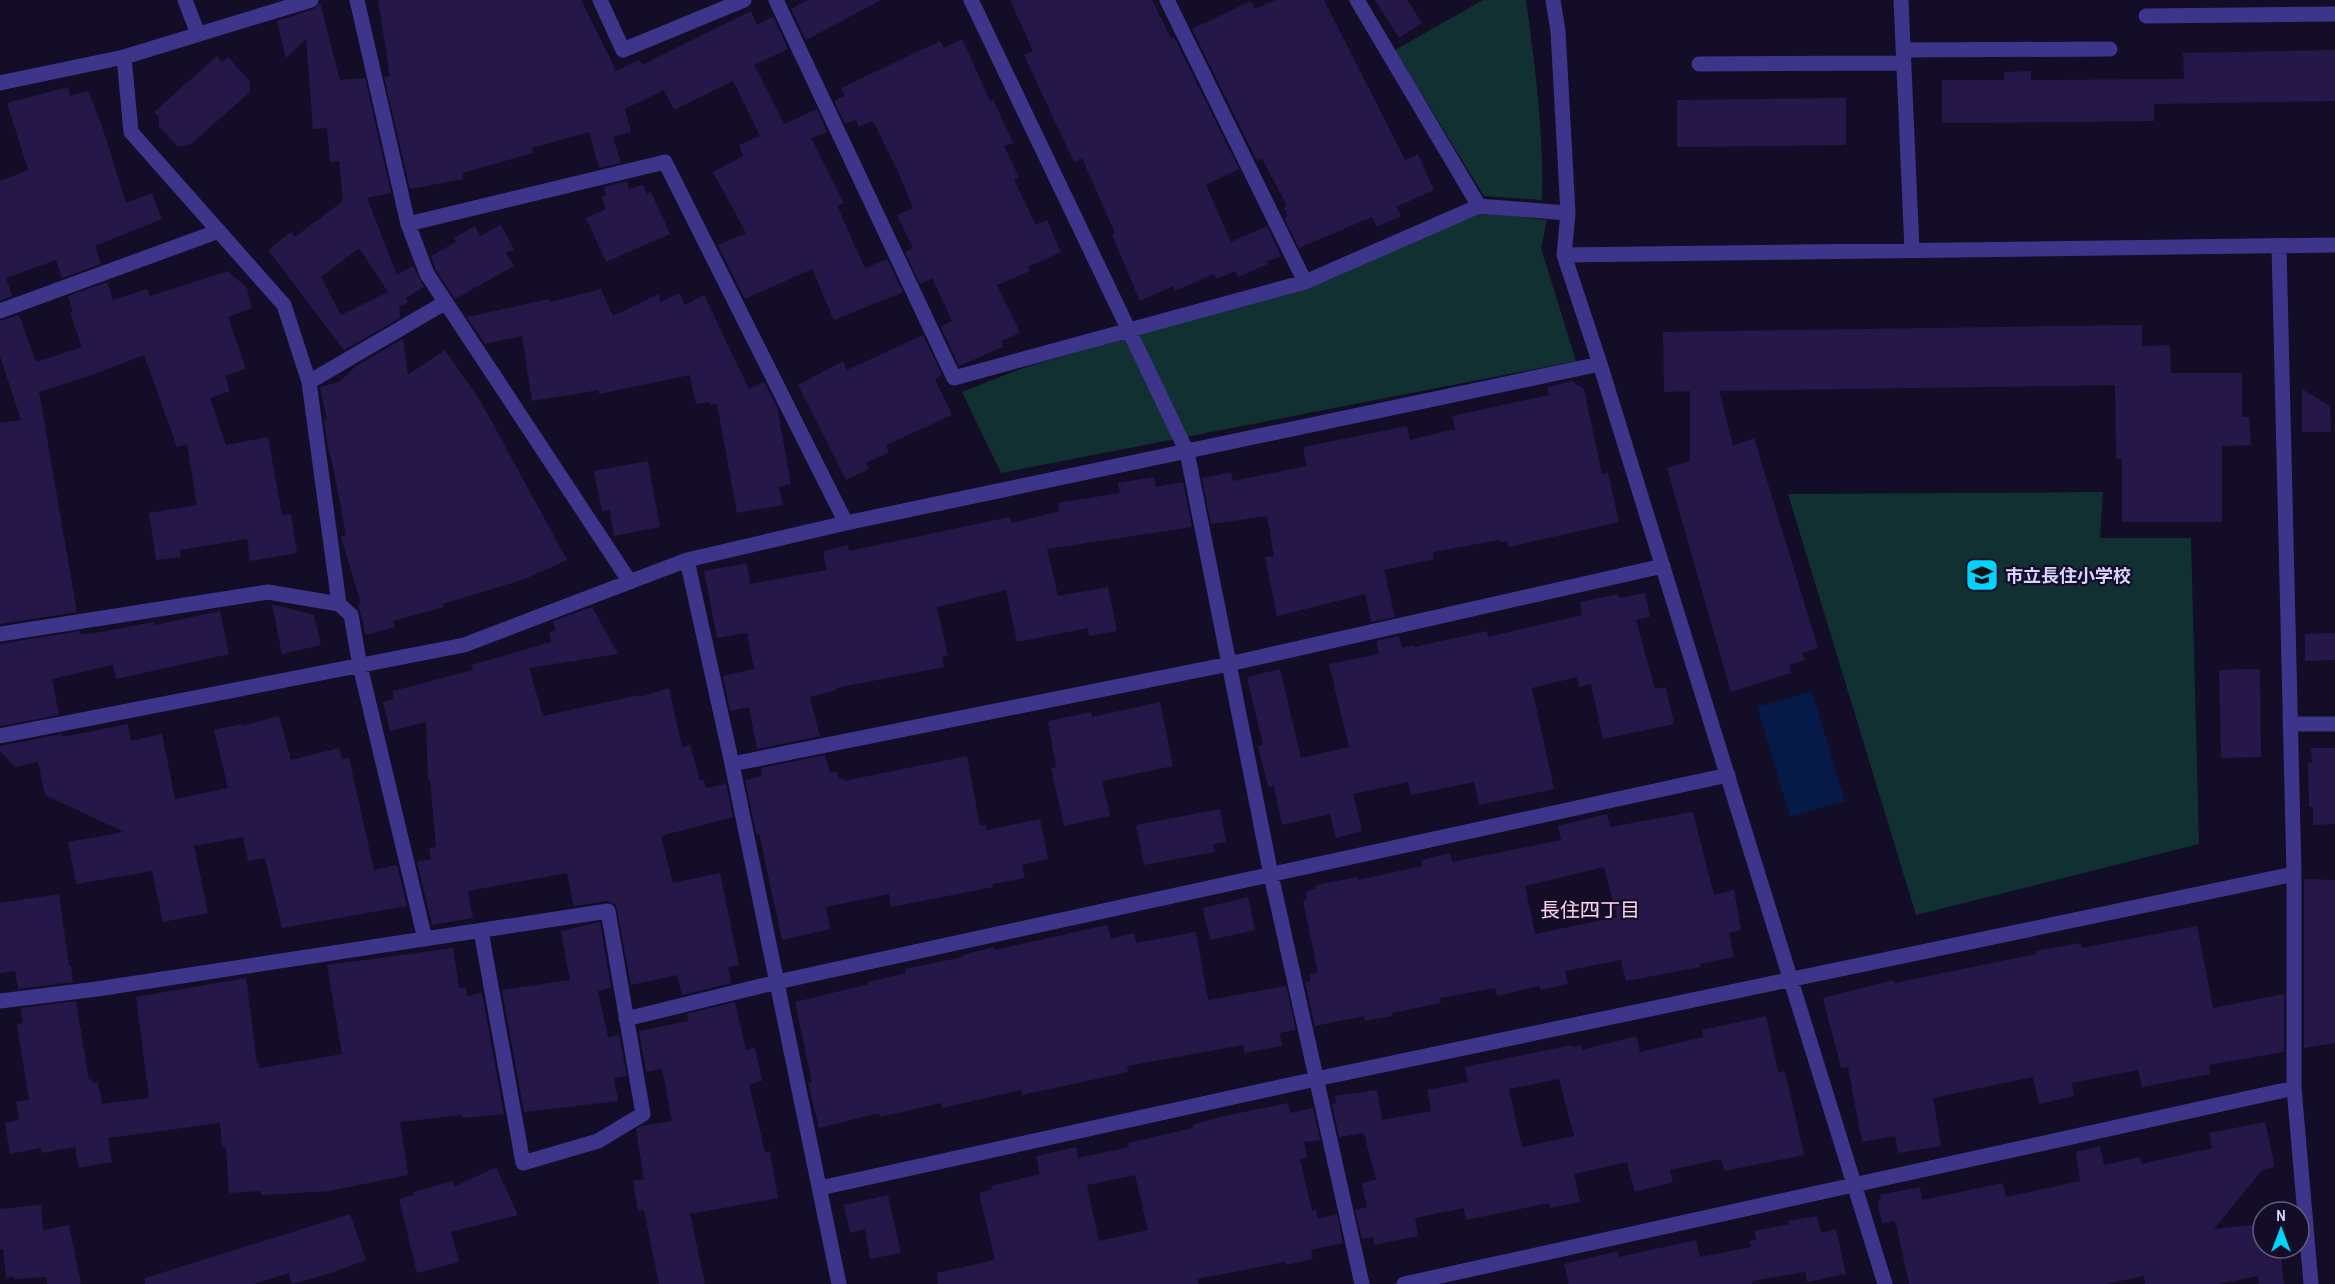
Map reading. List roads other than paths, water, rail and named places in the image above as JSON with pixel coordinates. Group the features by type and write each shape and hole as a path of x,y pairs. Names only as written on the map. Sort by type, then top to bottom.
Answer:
{"street":[{"path":"185,0 198,34"},
{"path":"0,83 124,57 310,0"},
{"path":"357,0 408,224 427,274 630,582"},
{"path":"600,0 623,50 744,0"},
{"path":"776,0 954,378 1128,328 1305,282 1479,206 1568,213"},
{"path":"970,0 1187,452 1271,875 1362,1284"},
{"path":"1167,0 1305,282"},
{"path":"1357,0 1479,206"},
{"path":"1553,0 1558,31 1568,213 1564,255 1792,979 1885,1284"},
{"path":"1901,0 1912,249"},
{"path":"2146,16 2237,8 2335,14"},
{"path":"1700,64 2110,49"},
{"path":"124,57 130,132 284,305 309,382 339,604"},
{"path":"408,224 665,162 846,523"},
{"path":"0,311 219,231"},
{"path":"1564,255 2335,245"},
{"path":"2279,246 2294,874 2294,1088 2311,1284"},
{"path":"309,382 446,302"},
{"path":"0,736 464,645 687,560 846,523 1600,364"},
{"path":"687,560 732,764 839,1284"},
{"path":"732,764 1229,664 1663,566"},
{"path":"0,634 268,592 339,604 351,615 360,666 425,939"},
{"path":"2290,724 2335,723"},
{"path":"626,1019 777,982 1728,775"},
{"path":"820,1188 1316,1079 2294,874"},
{"path":"0,1001 97,989 608,911 643,1114 598,1141 523,1163 481,931"},
{"path":"1404,1284 2294,1088"}],"water":[{"path":"1812,691 1845,801 1790,817 1757,707"}],"place":[{"name":"市立長住小学校","path":"1982,575"}],"district":[{"name":"長住四丁目","path":"1590,909"}]}
